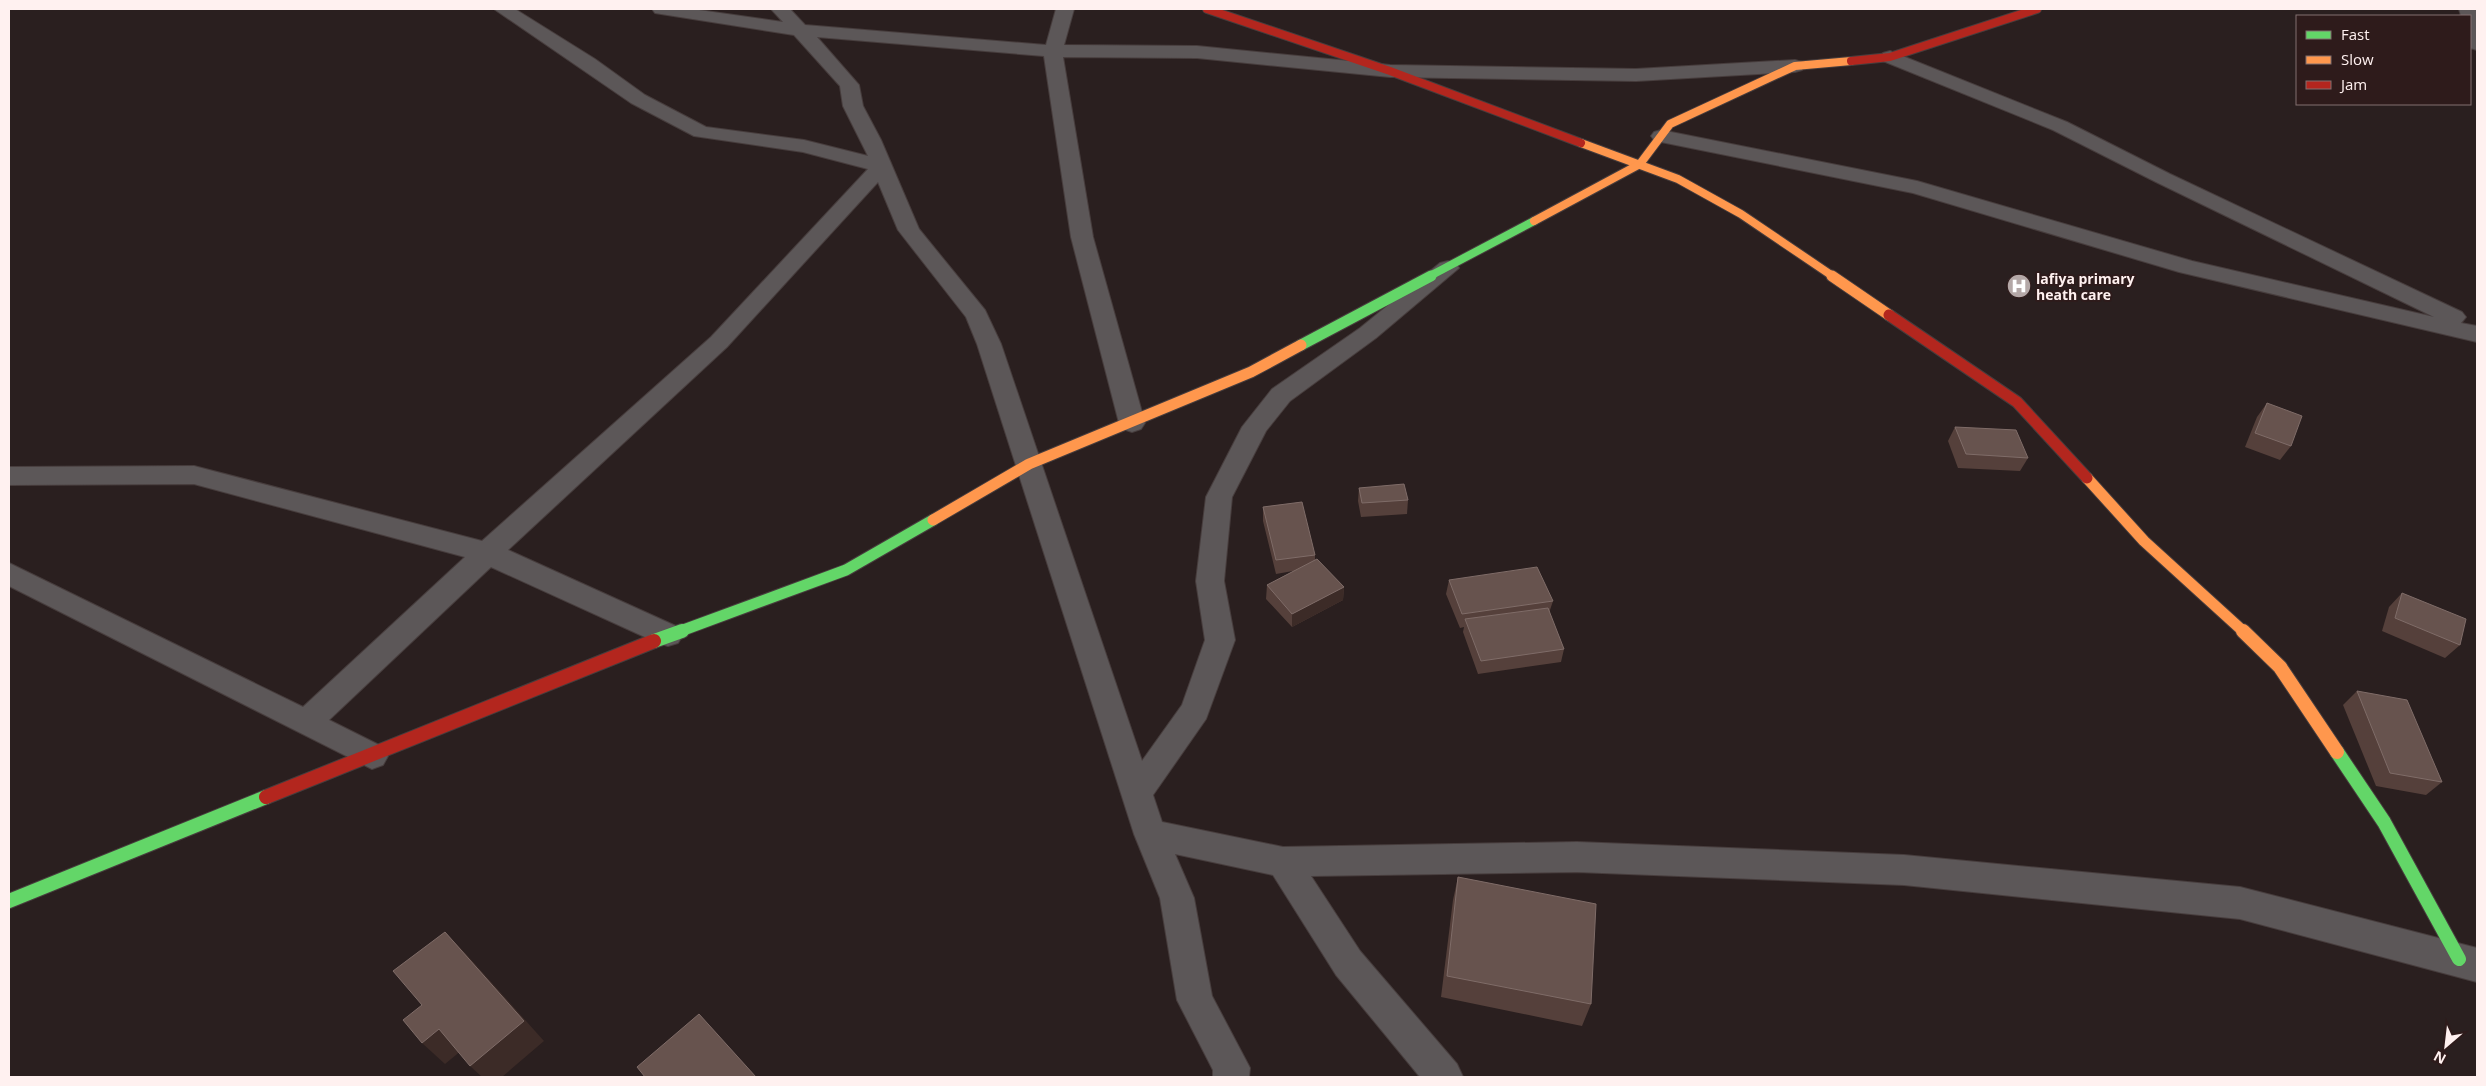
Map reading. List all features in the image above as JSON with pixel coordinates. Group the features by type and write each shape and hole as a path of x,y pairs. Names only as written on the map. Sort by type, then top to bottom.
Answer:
{"street":[{"path":"503,9 638,99 701,132 804,146 882,166"},
{"path":"661,9 757,25 837,34 1053,51 1197,52 1390,71 1636,75 1795,66 1890,57 2037,9"},
{"path":"780,9 849,85 853,106 882,166 909,230 977,315 990,344 1138,791 1150,834 1177,898 1194,1000 1232,1068 1231,1077"},
{"path":"1065,9 1053,51 1082,236 1132,423"},
{"path":"1207,9 1390,71 1678,179 1741,214 2017,402 2144,541 2215,604 2280,667 2384,822 2468,962"},
{"path":"2471,21 2477,45"},
{"path":"1890,57 2060,126 2163,178 2466,318 2477,330"},
{"path":"9,901 668,635 846,570 1029,464 1132,423 1251,372 1640,164 1670,124 1795,66"},
{"path":"1661,136 1917,187 2187,267 2477,334"},
{"path":"306,723 487,553 719,342 882,166"},
{"path":"1138,791 1195,710 1220,640 1210,581 1219,497 1255,427 1280,395 1368,333 1455,263"},
{"path":"9,476 194,475 487,553 668,635"},
{"path":"9,574 372,756"},
{"path":"1150,834 1283,862 1577,857 1904,870 2240,904 2468,962"},
{"path":"1283,862 1348,963 1444,1077"}],"building":[{"path":"2267,403 2302,416 2291,446 2255,433"},
{"path":"1955,427 2016,430 2028,458 1966,454"},
{"path":"1404,484 1408,500 1362,503 1359,488"},
{"path":"1302,502 1315,555 1276,560 1263,507"},
{"path":"1317,559 1344,587 1292,614 1267,585"},
{"path":"1537,567 1553,601 1462,614 1449,580"},
{"path":"2402,593 2466,619 2460,645 2395,618"},
{"path":"1548,608 1564,649 1481,661 1465,619"},
{"path":"2357,691 2407,700 2442,782 2390,773"},
{"path":"1458,877 1596,904 1591,1004 1447,976"},
{"path":"445,932 524,1021 470,1066 439,1029 422,1043 403,1020 422,1005 393,971"},
{"path":"699,1014 756,1077 645,1077 637,1067"}],"traffic: fast":[{"path":"1301,345 1534,221"},
{"path":"654,641 846,570 933,520"},
{"path":"2337,752 2384,822 2459,959"},
{"path":"9,901 266,797"}],"traffic: slow":[{"path":"1534,221 1640,164 1670,124 1795,66 1851,61"},
{"path":"1581,143 1678,179 1741,214 1889,315"},
{"path":"933,520 1029,464 1251,372 1301,345"},
{"path":"2087,478 2144,541 2215,604 2280,667 2337,752"}],"traffic: jam":[{"path":"1207,9 1390,71 1581,143"},
{"path":"1851,61 1890,57 2037,9"},
{"path":"1889,315 2017,402 2087,478"},
{"path":"266,797 654,641"}],"place":[{"name":"lafiya primary heath care","path":"2019,286"}]}
